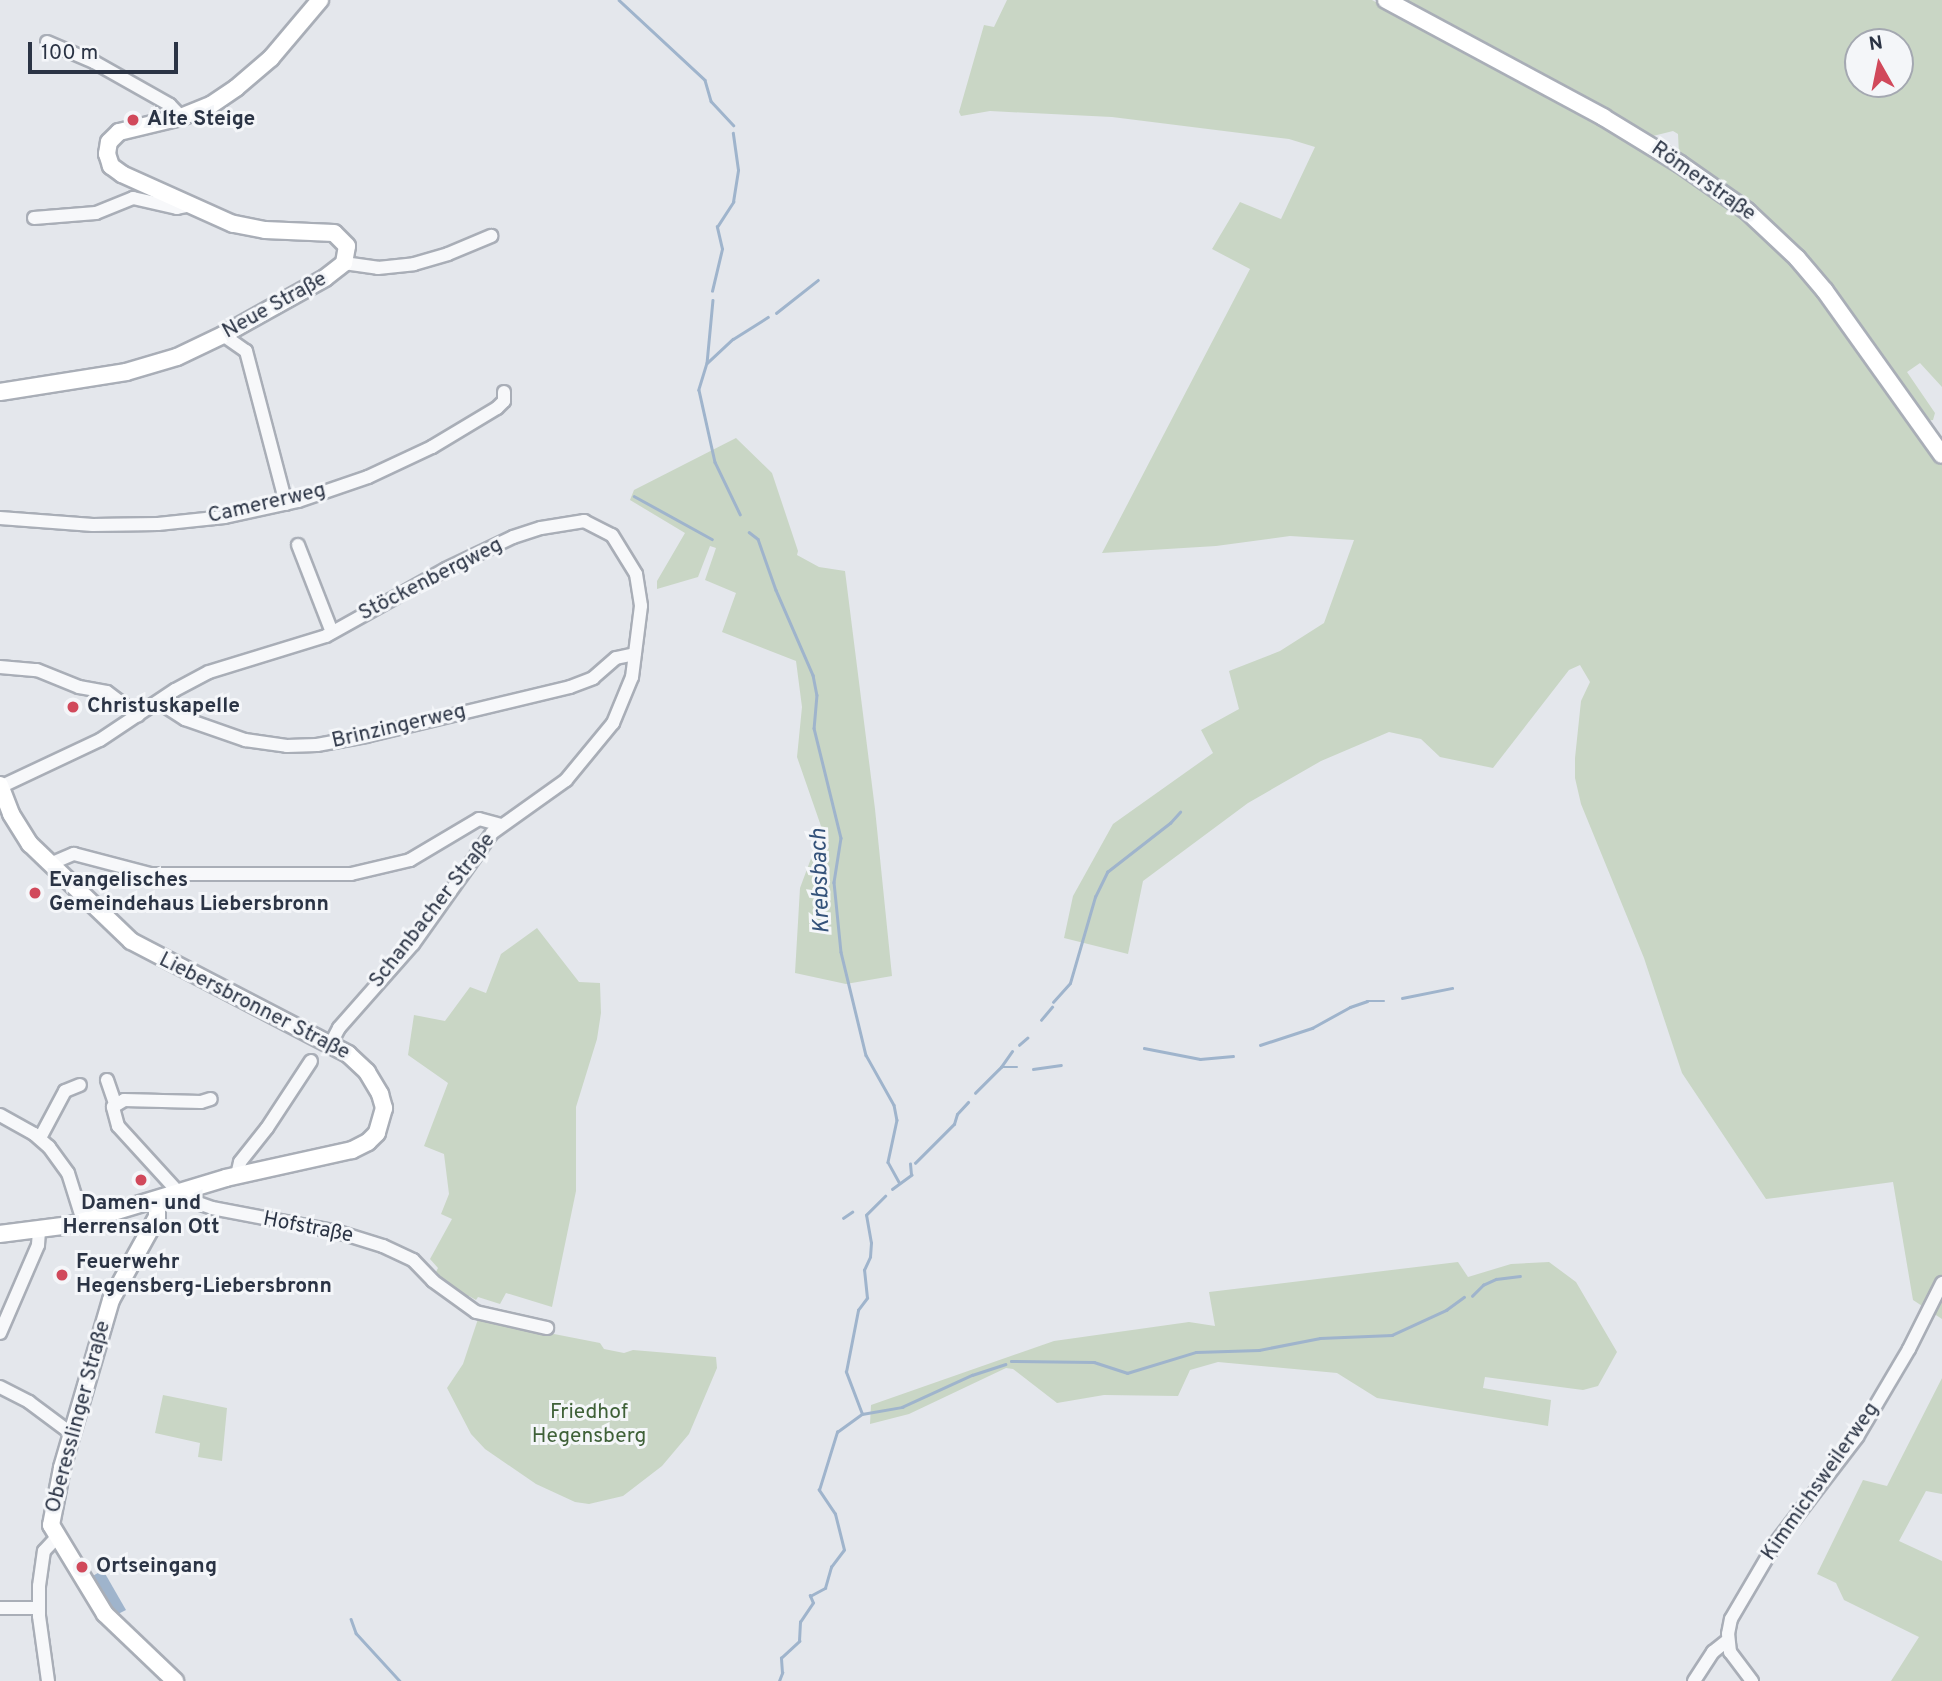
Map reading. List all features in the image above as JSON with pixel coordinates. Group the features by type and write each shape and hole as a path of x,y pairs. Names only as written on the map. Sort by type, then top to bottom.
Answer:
{"street":[{"name":"Neue Straße","path":"0,392 138,370 187,352 325,278 344,263 347,246 334,233 253,228 225,221 118,171 110,163 107,154 109,142 119,132 181,117 218,100 254,75 320,0"},
{"name":"Römerstraße","path":"1386,0 1603,117 1680,164 1748,211 1797,258 1825,291 1942,455"},
{"path":"47,42 94,62 166,103 181,117"},
{"path":"34,218 96,213 133,198 177,208 191,205"},
{"path":"344,263 379,268 414,264 448,254 491,236"},
{"path":"223,335 246,351 286,504"},
{"name":"Camererweg","path":"0,517 84,525 158,524 225,517 286,504 368,477 432,447 497,408 504,401 504,392"},
{"name":"Stöckenbergweg","path":"1,789 88,747 160,703 178,688 226,665 332,632 446,569 513,537 541,528 584,521 615,538 636,573 642,606 635,654"},
{"path":"298,545 332,632"},
{"name":"Brinzingerweg","path":"160,703 192,722 245,740 286,746 325,744 570,687 593,678 616,658 635,654"},
{"name":"Schanbacher Straße","path":"331,1043 339,1028 413,944 473,858 500,825 559,786 597,745 612,723 628,689 635,654"},
{"path":"0,667 37,670 75,686 107,692 138,715"},
{"name":"Liebersbronner Straße","path":"0,1234 39,1231 83,1221 237,1175 346,1152 364,1145 377,1133 384,1113 380,1094 362,1065 331,1043 143,950 50,864 22,833 1,789"},
{"path":"50,864 74,854 150,874 351,874 411,859 479,819 500,825"},
{"path":"237,1175 240,1163 267,1128 311,1061"},
{"name":"Hofstraße","path":"107,1080 115,1103 112,1115 118,1126 195,1202 212,1208 365,1240 408,1258 479,1314 547,1328"},
{"path":"40,1138 65,1091 79,1085"},
{"path":"115,1103 132,1100 211,1099"},
{"path":"0,1115 40,1138 68,1173 83,1221"},
{"name":"Oberesslinger Straße","path":"48,1681 38,1608 44,1553 57,1538 51,1520 72,1434 114,1293 157,1217 157,1200"},
{"path":"0,1333 38,1245 39,1231"},
{"name":"Kimmichsweilerweg","path":"1728,1640 1731,1619 1768,1556 1857,1437 1904,1359 1942,1283"},
{"path":"0,1387 29,1402 72,1434"},
{"path":"57,1538 109,1620 175,1681"},
{"path":"0,1608 38,1608"},
{"path":"1695,1681 1713,1652 1728,1640 1735,1662 1752,1681"}],"green space":[{"path":"1007,0 1372,0 1622,135 1732,207 1789,258 1861,348 1942,464 1942,1319 1913,1300 1893,1182 1766,1199 1682,1073 1644,958 1581,804 1575,778 1575,758 1581,701 1590,682 1580,665 1569,670 1493,768 1440,757 1421,739 1389,732 1321,761 1248,803 1143,881 1128,954 1064,938 1073,896 1113,824 1213,753 1201,730 1239,709 1229,671 1280,651 1324,623 1354,540 1290,536 1216,546 1102,553 1250,269 1212,249 1240,202 1281,219 1315,147 1289,139 1112,117 990,111 961,116 959,112 984,25 994,27"},
{"path":"1398,0 1942,0 1942,387 1920,363 1907,372 1935,413 1933,420 1927,421 1862,330 1679,155 1678,134 1673,131 1649,137"},
{"path":"736,438 772,473 798,551 797,555 819,567 845,571 875,809 892,976 846,984 795,973 800,888 822,829 797,757 802,707 796,661 722,632 736,593 705,580 716,548 710,546 698,577 657,589 657,581 685,533 630,500 634,490"},
{"path":"537,928 579,982 600,983 601,1013 597,1039 576,1107 576,1191 552,1307 506,1293 500,1304 478,1297 476,1300 469,1296 466,1300 435,1274 438,1268 430,1259 452,1219 441,1214 449,1194 444,1154 424,1146 448,1083 408,1055 414,1015 445,1021 470,987 486,993 501,954"},
{"path":"1458,1262 1468,1277 1511,1264 1549,1262 1576,1282 1617,1352 1598,1386 1583,1390 1485,1377 1483,1388 1551,1400 1548,1426 1377,1398 1337,1373 1218,1362 1190,1370 1178,1396 1104,1395 1057,1403 1013,1369 1006,1368 909,1414 870,1424 871,1405 1054,1341 1189,1322 1215,1326 1209,1292"},
{"name":"Friedhof Hegensberg","path":"478,1319 600,1343 604,1349 624,1353 633,1350 716,1357 717,1368 689,1434 662,1466 623,1496 589,1504 575,1502 536,1484 485,1449 471,1434 447,1388 463,1364"},
{"path":"1942,1378 1942,1494 1926,1491 1899,1541 1942,1561 1942,1681 1891,1681 1919,1637 1844,1600 1836,1583 1817,1574 1863,1480 1887,1486"},
{"path":"163,1395 227,1408 222,1461 198,1457 200,1443 155,1433"}],"water":[{"path":"103,1570 126,1610 116,1615 91,1577"}],"waterway":[{"name":"Krebsbach","path":"619,0 705,80 711,101 733,125"},
{"name":"Krebsbach","path":"712,291 722,249 717,227 733,202 738,170 733,133"},
{"path":"776,313 818,280"},
{"name":"Krebsbach","path":"713,300 707,363 699,390 715,462 740,514"},
{"path":"707,363 733,339 768,317"},
{"path":"634,496 712,539"},
{"name":"Krebsbach","path":"749,532 758,539 776,590 813,675 817,695 814,728 841,838 834,882 841,952 866,1055 894,1105 897,1120 888,1162 899,1182"},
{"path":"1053,1002 1070,983 1095,897 1107,872 1170,823 1180,812"},
{"path":"1402,998 1452,988"},
{"path":"1260,1045 1312,1028 1350,1007 1367,1001 1384,1001"},
{"path":"1041,1020 1052,1007"},
{"path":"1019,1045 1027,1038"},
{"path":"1144,1048 1200,1059 1233,1056"},
{"path":"975,1093 1001,1067 1012,1051"},
{"path":"1033,1069 1061,1065"},
{"path":"1001,1067 1017,1067"},
{"path":"915,1163 954,1124 957,1114 968,1102"},
{"path":"892,1189 911,1175 910,1164"},
{"name":"Krebsbach","path":"779,1681 782,1673 781,1658 799,1641 800,1622 813,1603 810,1596 825,1588 831,1567 844,1550 835,1514 819,1490 837,1432 862,1414 846,1372 858,1310 867,1298 864,1270 870,1257 871,1243 866,1215 885,1196"},
{"path":"843,1218 852,1212"},
{"path":"1472,1296 1483,1285 1496,1279 1520,1276"},
{"path":"1011,1361 1094,1362 1127,1373 1196,1352 1259,1350 1320,1338 1392,1335 1446,1310 1464,1297"},
{"path":"862,1414 902,1407 972,1375 1005,1364"},
{"path":"351,1619 356,1633 400,1681"}],"place":[{"name":"Alte Steige","path":"133,120"},
{"name":"Christuskapelle","path":"73,707"},
{"name":"Evangelisches Gemeindehaus Liebersbronn","path":"35,893"},
{"name":"Damen- und Herrensalon Ott","path":"141,1180"},
{"name":"Feuerwehr Hegensberg-Liebersbronn","path":"62,1275"},
{"name":"Ortseingang","path":"82,1567"}]}
